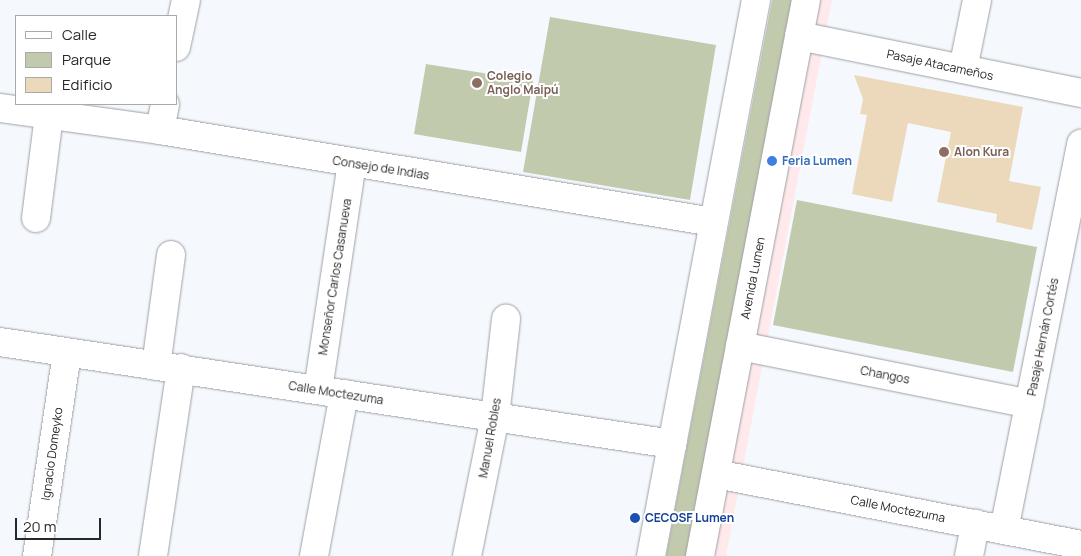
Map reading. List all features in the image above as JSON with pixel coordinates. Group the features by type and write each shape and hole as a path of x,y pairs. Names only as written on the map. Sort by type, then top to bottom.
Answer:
{"street":[{"path":"178,38 186,0"},
{"path":"651,556 756,0"},
{"name":"Avenida Lumen","path":"700,556 806,0"},
{"path":"963,69 977,0"},
{"name":"Pasaje Atacameños","path":"799,36 1081,93"},
{"name":"Consejo de Indias","path":"0,108 49,115 163,117 352,163 713,222"},
{"path":"36,218 49,115"},
{"name":"Pasaje Hernán Cortés","path":"1004,530 1081,144"},
{"name":"Monseñor Carlos Casanueva","path":"314,556 352,163"},
{"path":"153,556 169,367 171,255"},
{"name":"Manuel Robles","path":"467,556 495,417 506,319"},
{"name":"Calle Moctezuma","path":"0,342 672,444"},
{"name":"Changos","path":"740,346 1029,404"},
{"name":"Ignacio Domeyko","path":"37,556 67,352"},
{"name":"Calle Moctezuma","path":"716,474 1081,545"},
{"path":"969,556 975,524"}],"shaded area":[{"name":"Feria Lumen","path":"775,0 832,0 726,556 667,556"}],"green space":[{"path":"772,0 794,0 687,556 666,556"},
{"path":"550,17 716,45 690,200 523,172"},
{"path":"426,64 533,81 521,152 414,134"},
{"path":"797,200 1037,247 1013,372 773,325"}],"building":[{"path":"854,75 1023,107 1009,181 1041,187 1032,230 996,222 997,214 937,202 951,132 908,123 892,202 852,194 867,115 860,114 863,99"}],"place":[{"name":"Colegio Anglo Maipú","path":"477,83"},
{"name":"Alon Kura","path":"944,152"},
{"name":"Feria Lumen","path":"772,161"},
{"name":"CECOSF Lumen","path":"635,518"}]}
